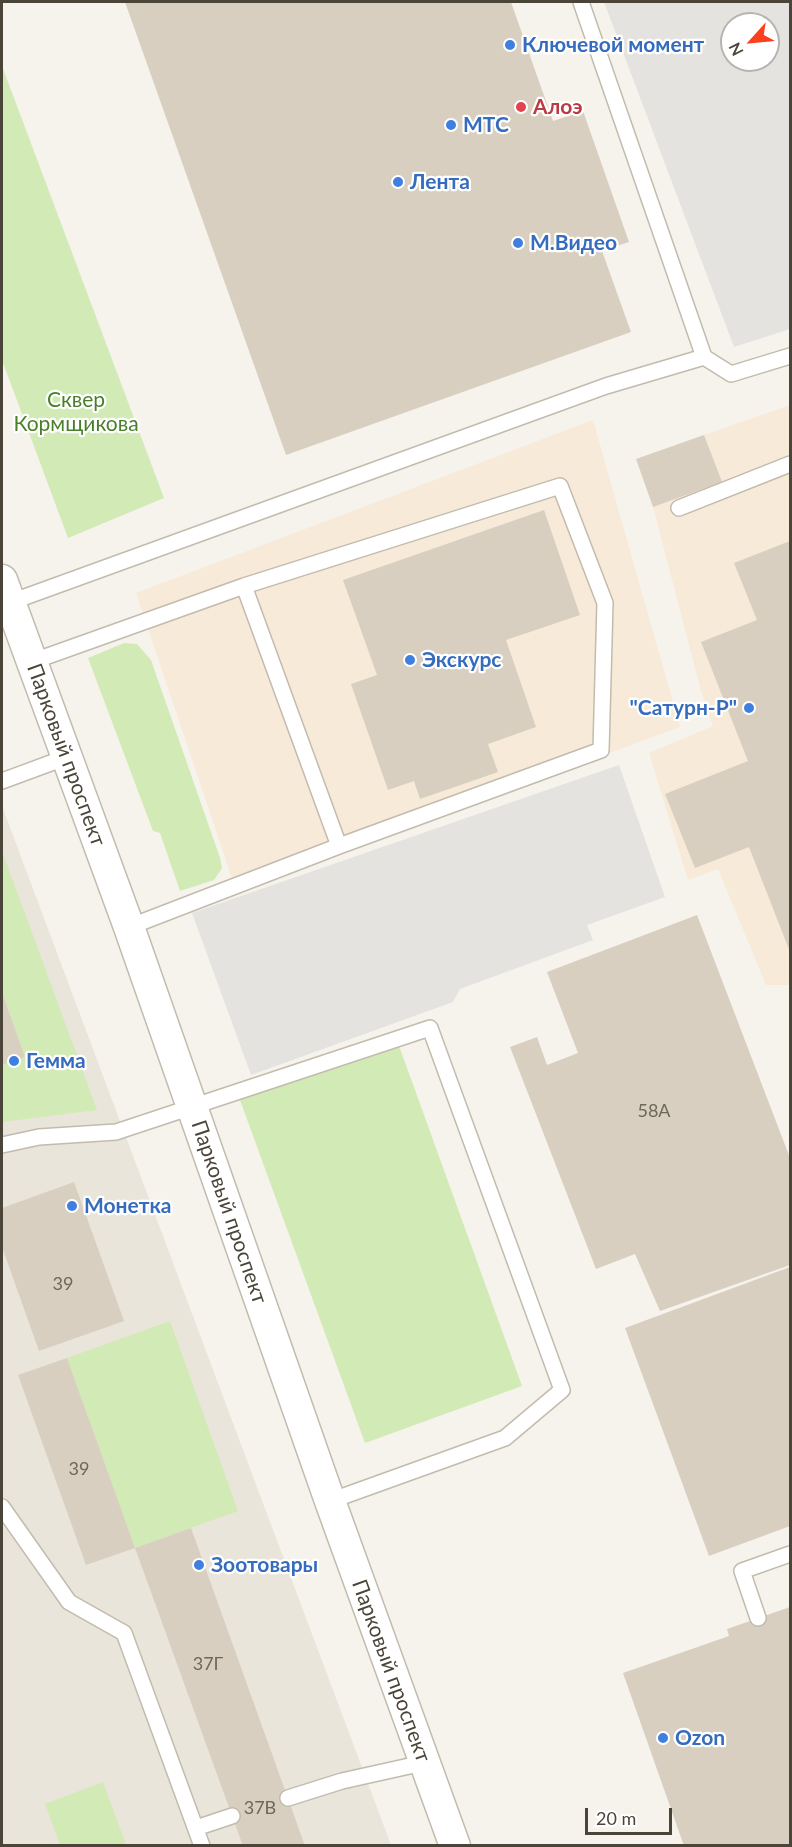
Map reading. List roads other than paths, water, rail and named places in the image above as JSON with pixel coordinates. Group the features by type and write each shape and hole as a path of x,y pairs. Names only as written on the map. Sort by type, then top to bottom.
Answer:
{"street":[{"name":"Парковый проспект","path":"6,591 129,927 330,1501 454,1845"}],"lane":[{"path":"581,2 704,357 731,374 790,356"},
{"path":"6,591 606,386 704,357"},
{"path":"679,508 790,464"},
{"path":"31,662 244,586 560,486 604,603 601,750 339,846 129,927"},
{"path":"244,586 339,846"},
{"path":"2,781 67,757"},
{"path":"2,1145 39,1137 116,1132 430,1028 562,1390 505,1438 330,1501"},
{"path":"2,1507 69,1602 124,1632 202,1845"},
{"path":"758,1618 742,1572 790,1554"},
{"path":"288,1798 342,1781 423,1763"},
{"path":"196,1828 232,1816"}],"place":[{"name":"Ключевой момент","path":"510,45"},
{"name":"Алоэ","path":"521,107"},
{"name":"МТС","path":"451,125"},
{"name":"Лента","path":"398,182"},
{"name":"М.Видео","path":"518,243"},
{"name":"Экскурс","path":"410,660"},
{"name":"\"Сатурн-Р\"","path":"749,708"},
{"name":"Гемма","path":"14,1061"},
{"name":"Монетка","path":"72,1206"},
{"name":"Зоотовары","path":"199,1565"},
{"name":"Ozon","path":"663,1738"}],"park label":[{"name":"Сквер Кормщикова","path":"76,412"}]}
